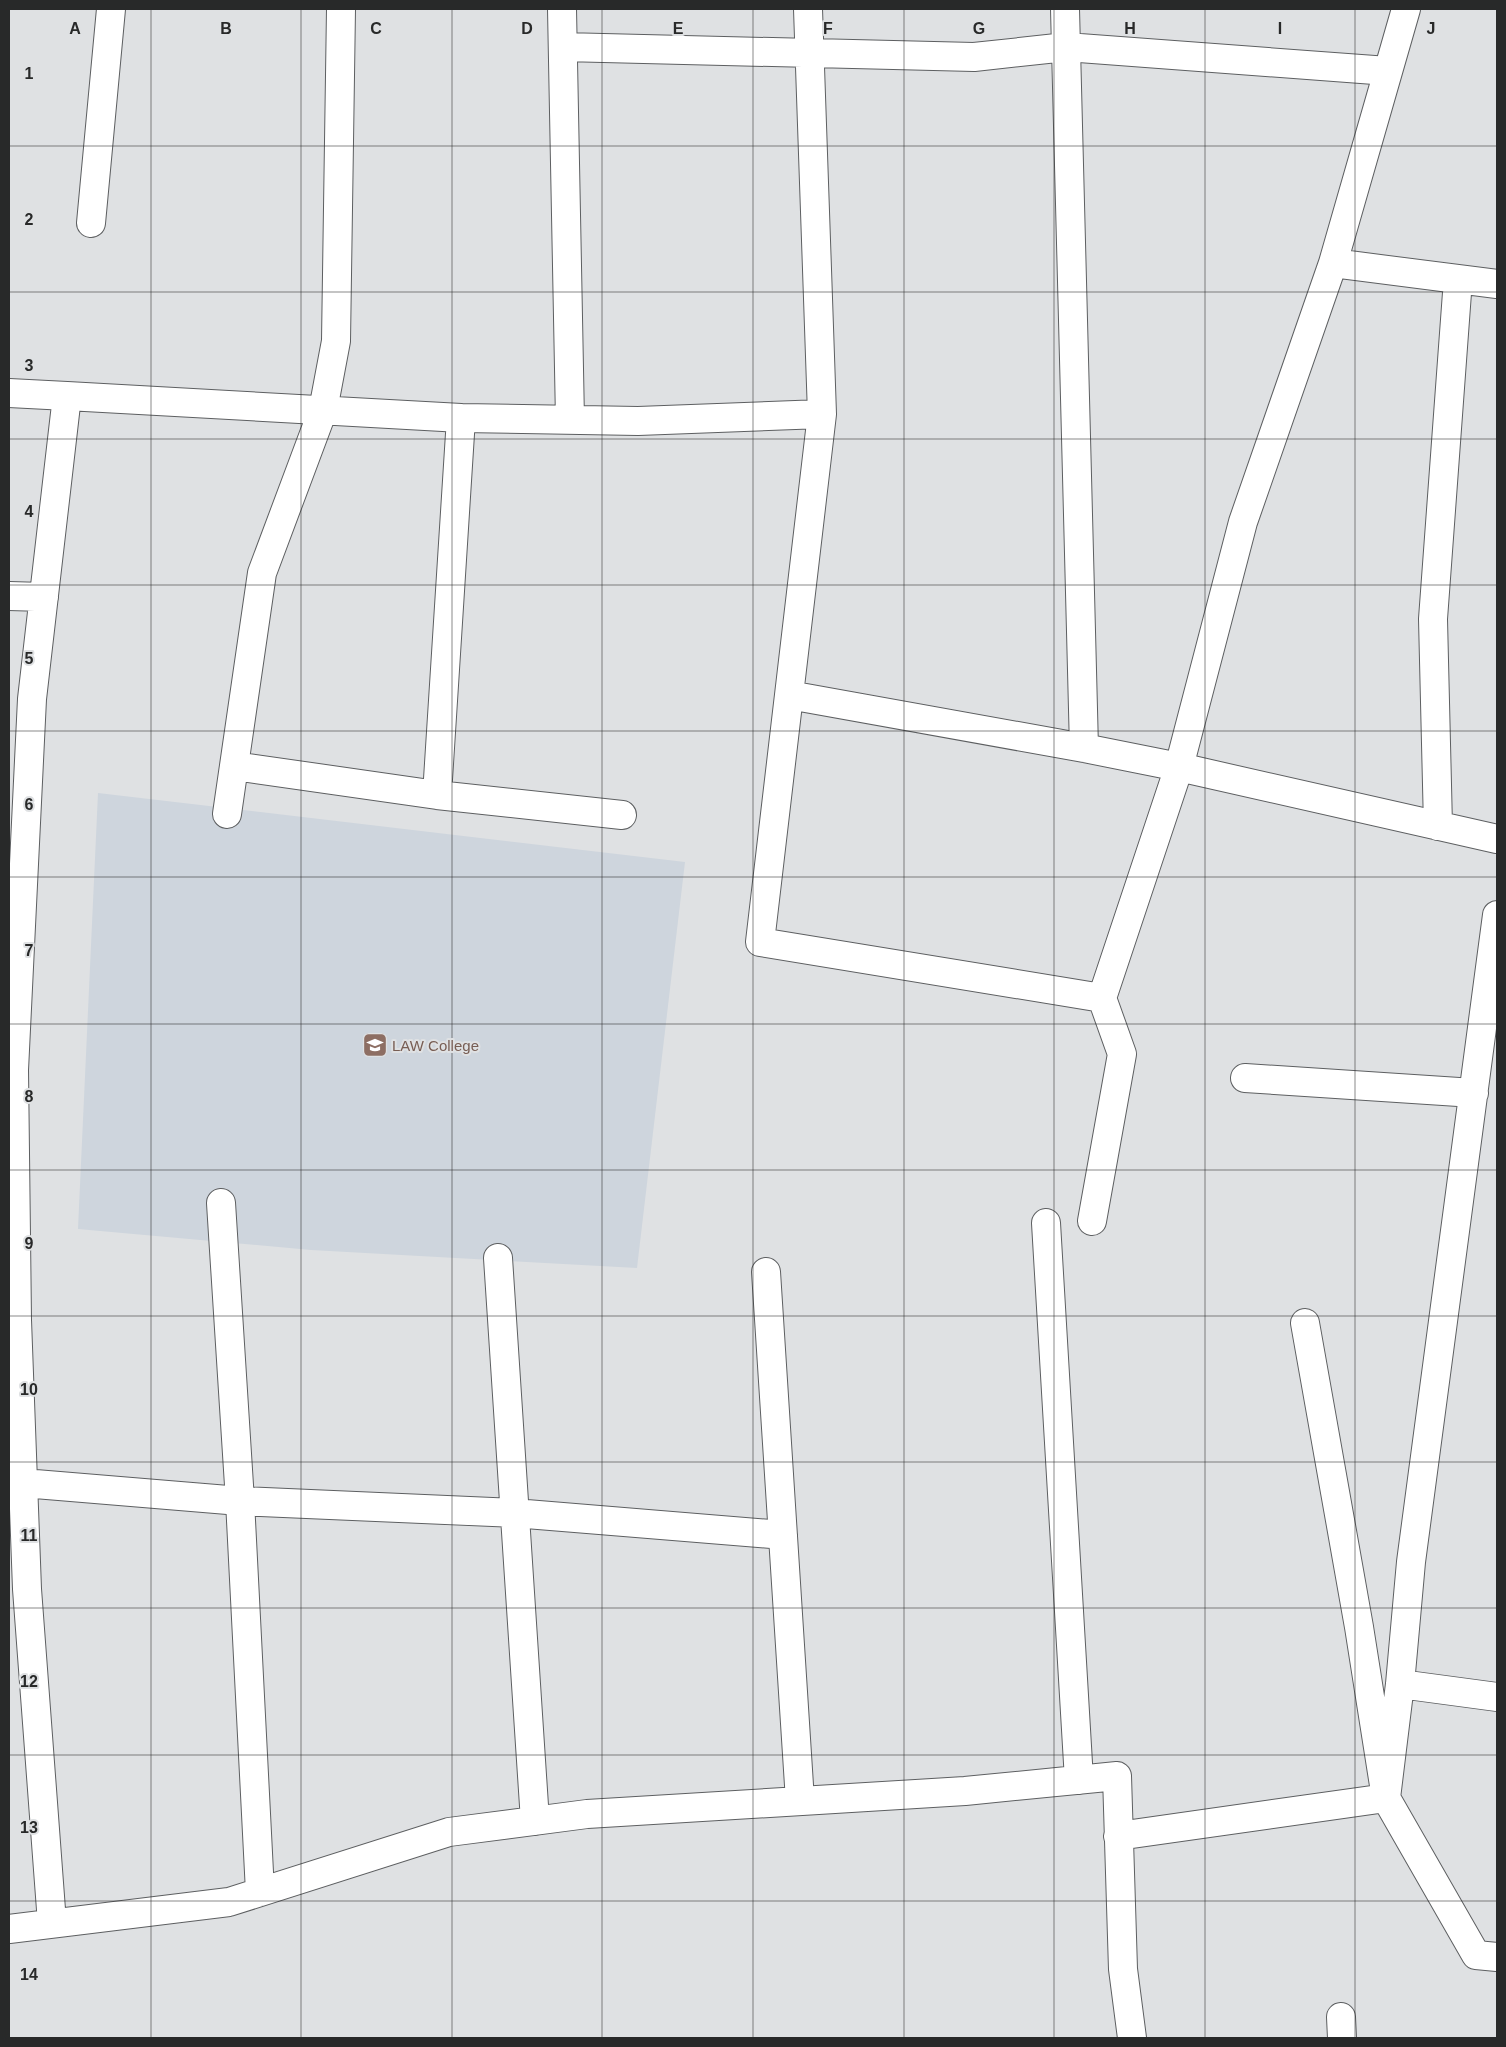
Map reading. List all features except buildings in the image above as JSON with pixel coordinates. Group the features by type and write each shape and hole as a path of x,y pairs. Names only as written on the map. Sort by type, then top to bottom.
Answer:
{"street":[{"path":"91,223 111,9"},
{"path":"227,814 262,573 323,410 336,341 341,9"},
{"path":"562,9 570,420"},
{"path":"808,9 822,414 760,942 1102,998"},
{"path":"1065,9 1084,748"},
{"path":"1092,1221 1122,1054 1102,998 1179,767 1243,522 1333,263 1406,9"},
{"path":"563,47 809,54 974,56 1066,48 1388,71"},
{"path":"1333,263 1497,284"},
{"path":"1438,826 1433,619 1458,279"},
{"path":"9,393 461,418 638,421 822,414"},
{"path":"52,1923 28,1589 12,1266 16,866 32,699 67,396"},
{"path":"437,795 461,418"},
{"path":"9,596 44,597"},
{"path":"789,695 1179,767 1497,839"},
{"path":"234,766 437,795 622,815"},
{"path":"1386,1798 1400,1684 1411,1562 1497,916"},
{"path":"1245,1078 1474,1092"},
{"path":"222,1203 240,1501 260,1892"},
{"path":"1046,1223 1079,1780"},
{"path":"498,1258 535,1821"},
{"path":"766,1272 800,1800"},
{"path":"1306,1323 1386,1798 1476,1955 1497,1957"},
{"path":"23,1483 240,1501 514,1513 783,1536"},
{"path":"1400,1684 1497,1696"},
{"path":"9,1929 229,1902 449,1832 587,1814 965,1790 1117,1776 1123,1969 1132,2038"},
{"path":"1118,1836 1386,1798"}],"shaded area":[{"name":"LAW College","path":"98,793 685,862 637,1268 311,1250 78,1229"}],"place":[{"name":"LAW College","path":"375,1045"}]}
